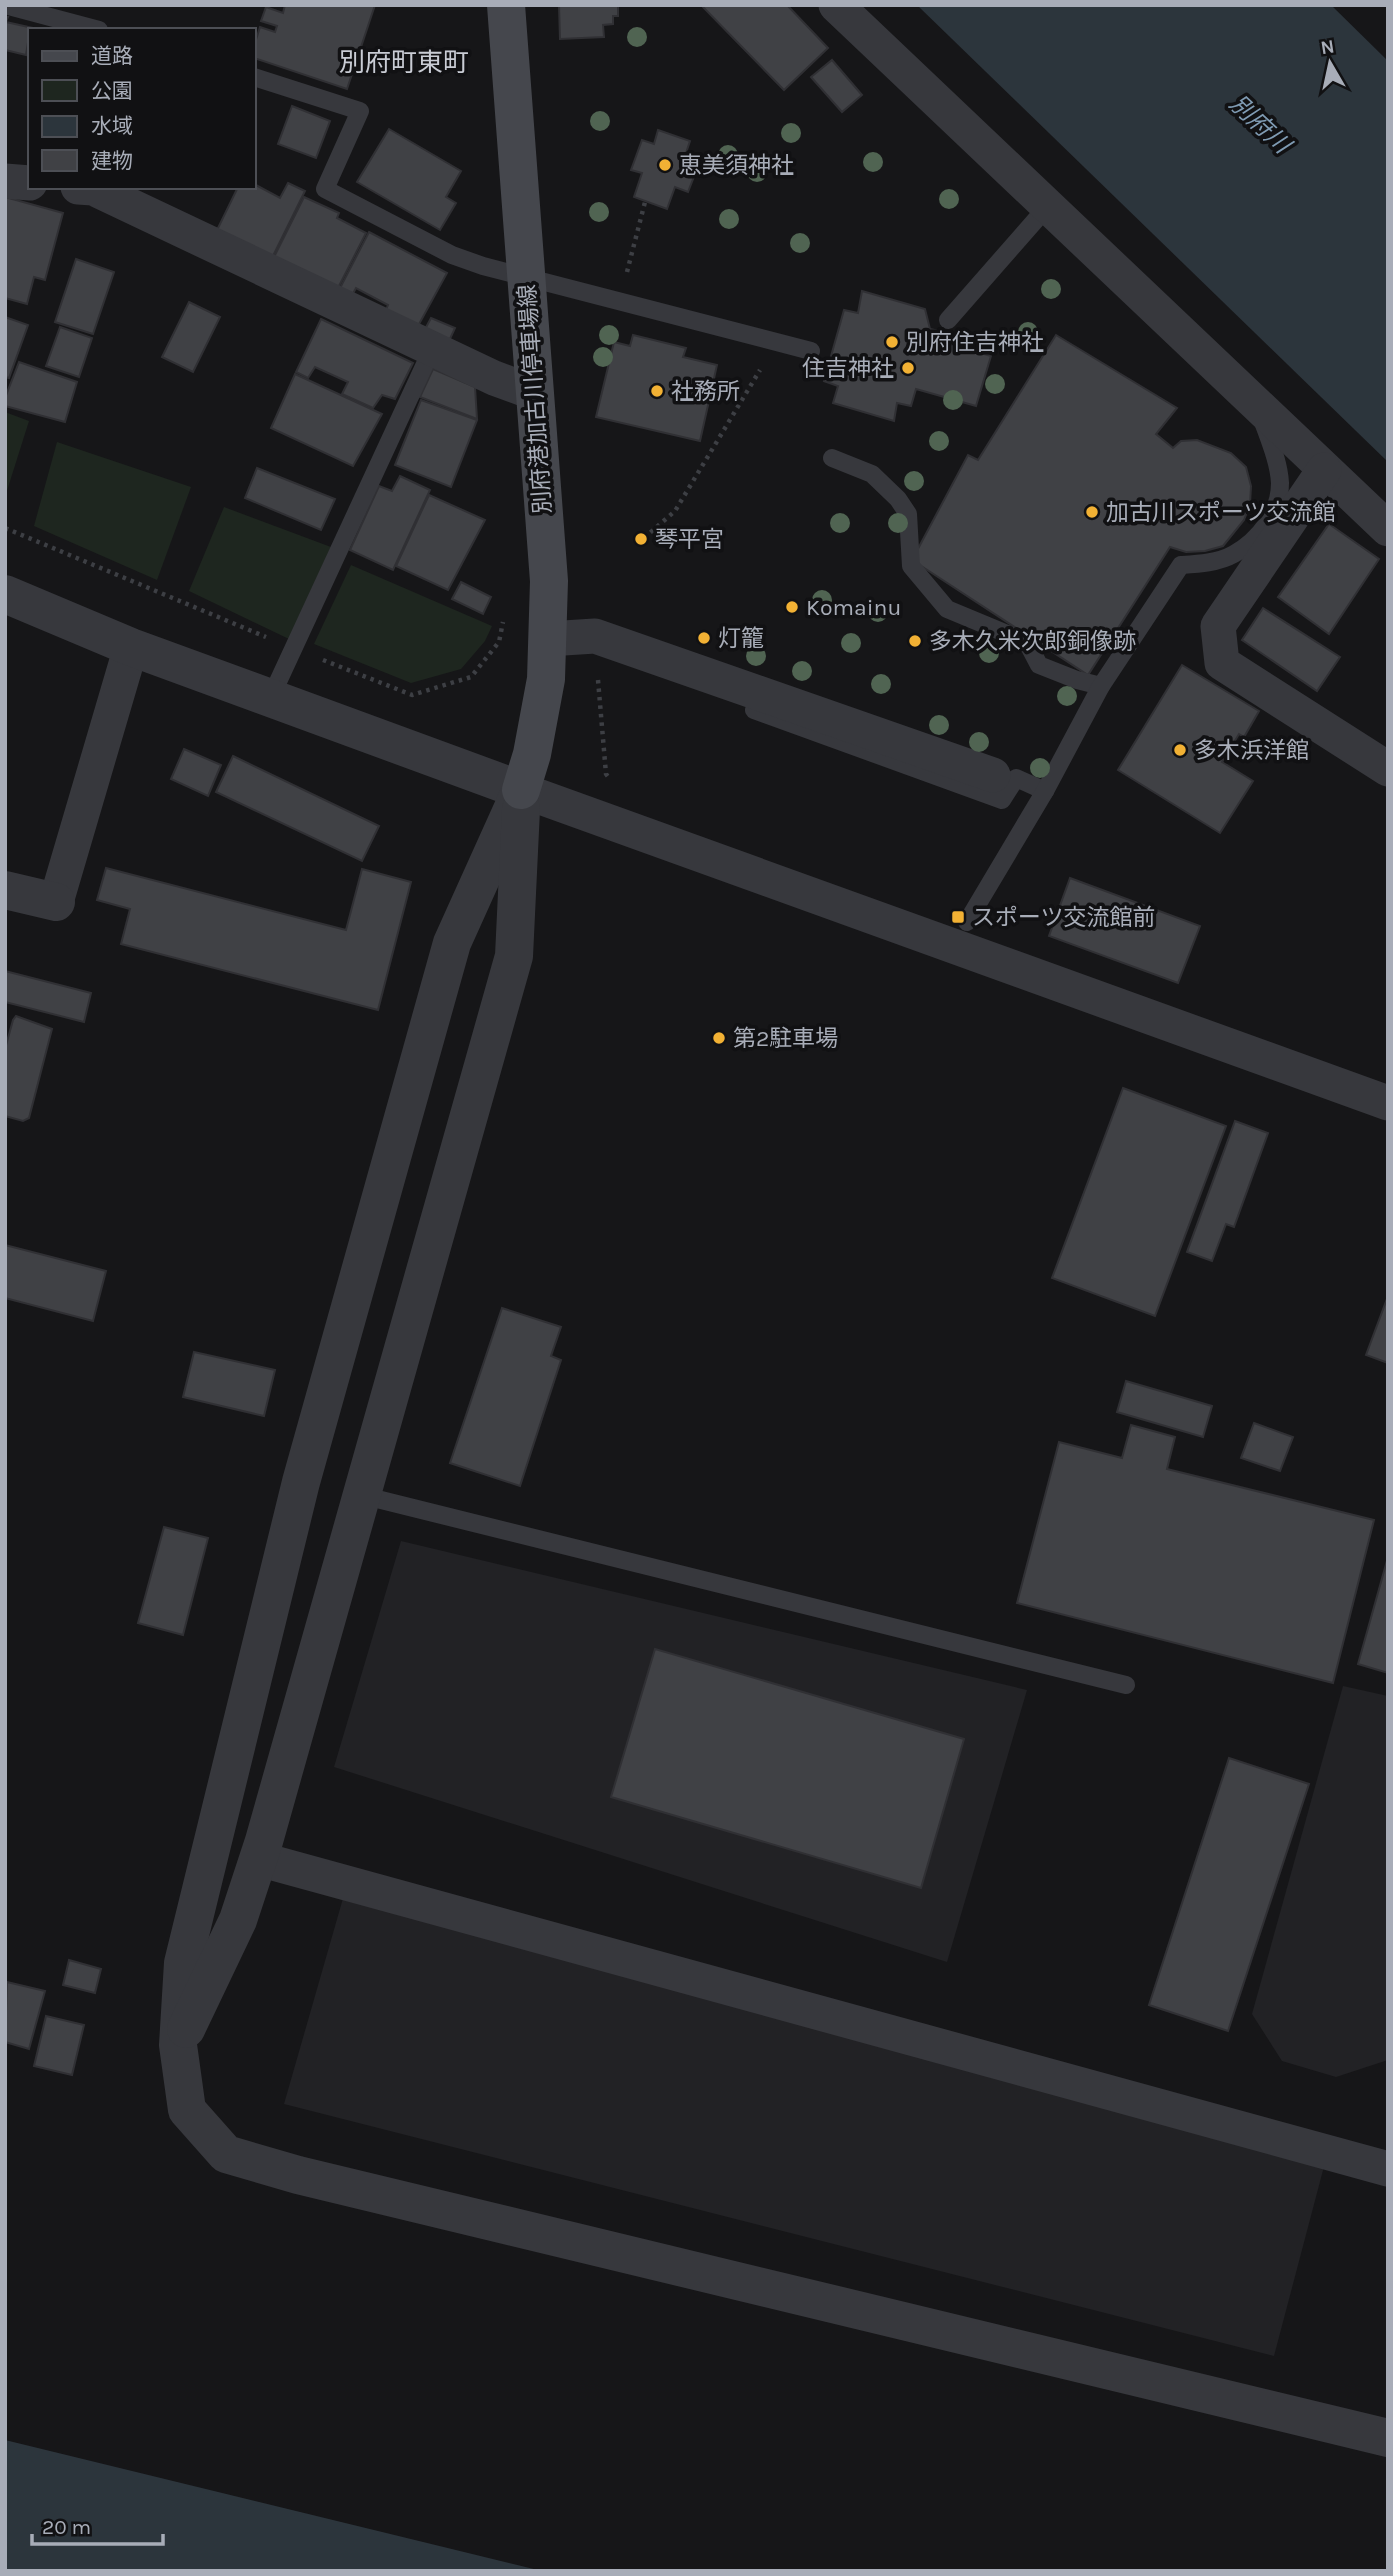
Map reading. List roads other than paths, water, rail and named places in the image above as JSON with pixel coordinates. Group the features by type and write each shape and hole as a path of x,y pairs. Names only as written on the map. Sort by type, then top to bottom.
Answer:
{"main road":[{"name":"別府港加古川停車場線","path":"506,5 548,581 546,679 532,754 522,790"}],"street":[{"path":"836,5 1388,529"},
{"path":"5,181 28,183"},
{"path":"95,189 494,378 535,393"},
{"path":"1324,470 1218,626 1222,663 1388,769"},
{"path":"5,594 131,647 270,699 1388,1103"},
{"path":"548,639 595,636 993,775"},
{"path":"5,890 56,902 131,647"},
{"path":"522,790 452,943 301,1482 183,1963 178,2045 187,2110 226,2154 312,2178 1388,2438"},
{"path":"178,2045 238,1920 259,1859 514,956 522,790"},
{"path":"301,1482 361,1495"},
{"path":"259,1859 1388,2169"}],"lane":[{"path":"5,5 68,19 93,28"},
{"path":"256,77 360,111 325,189 452,255 483,266 811,351"},
{"path":"948,320 1047,207"},
{"path":"270,699 432,349"},
{"path":"967,922 1045,791 1101,686 1181,565 1206,563 1233,554 1265,530 1276,507 1280,484 1275,458 1258,407"},
{"path":"832,458 873,474 898,499 908,514 911,566 947,609 1012,636 1029,646 1039,664 1077,680 1101,686"},
{"path":"596,652 1002,800 1016,778 1045,791"},
{"path":"361,1495 1126,1685"}],"water":[{"name":"別府川","path":"917,5 1331,5 1388,61 1388,462"},
{"path":"5,2440 542,2571 5,2571"}],"place":[{"name":"恵美須神社","path":"665,165"},
{"name":"別府住吉神社","path":"892,342"},
{"name":"住吉神社","path":"908,368"},
{"name":"社務所","path":"657,391"},
{"name":"加古川スポーツ交流館","path":"1092,512"},
{"name":"琴平宮","path":"641,539"},
{"name":"Komainu","path":"792,607"},
{"name":"灯籠","path":"704,638"},
{"name":"多木久米次郎銅像跡","path":"915,641"},
{"name":"多木浜洋館","path":"1180,750"},
{"name":"スポーツ交流館前","path":"958,917"},
{"name":"第2駐車場","path":"719,1038"}],"district":[{"name":"別府町東町","path":"404,62"}]}
